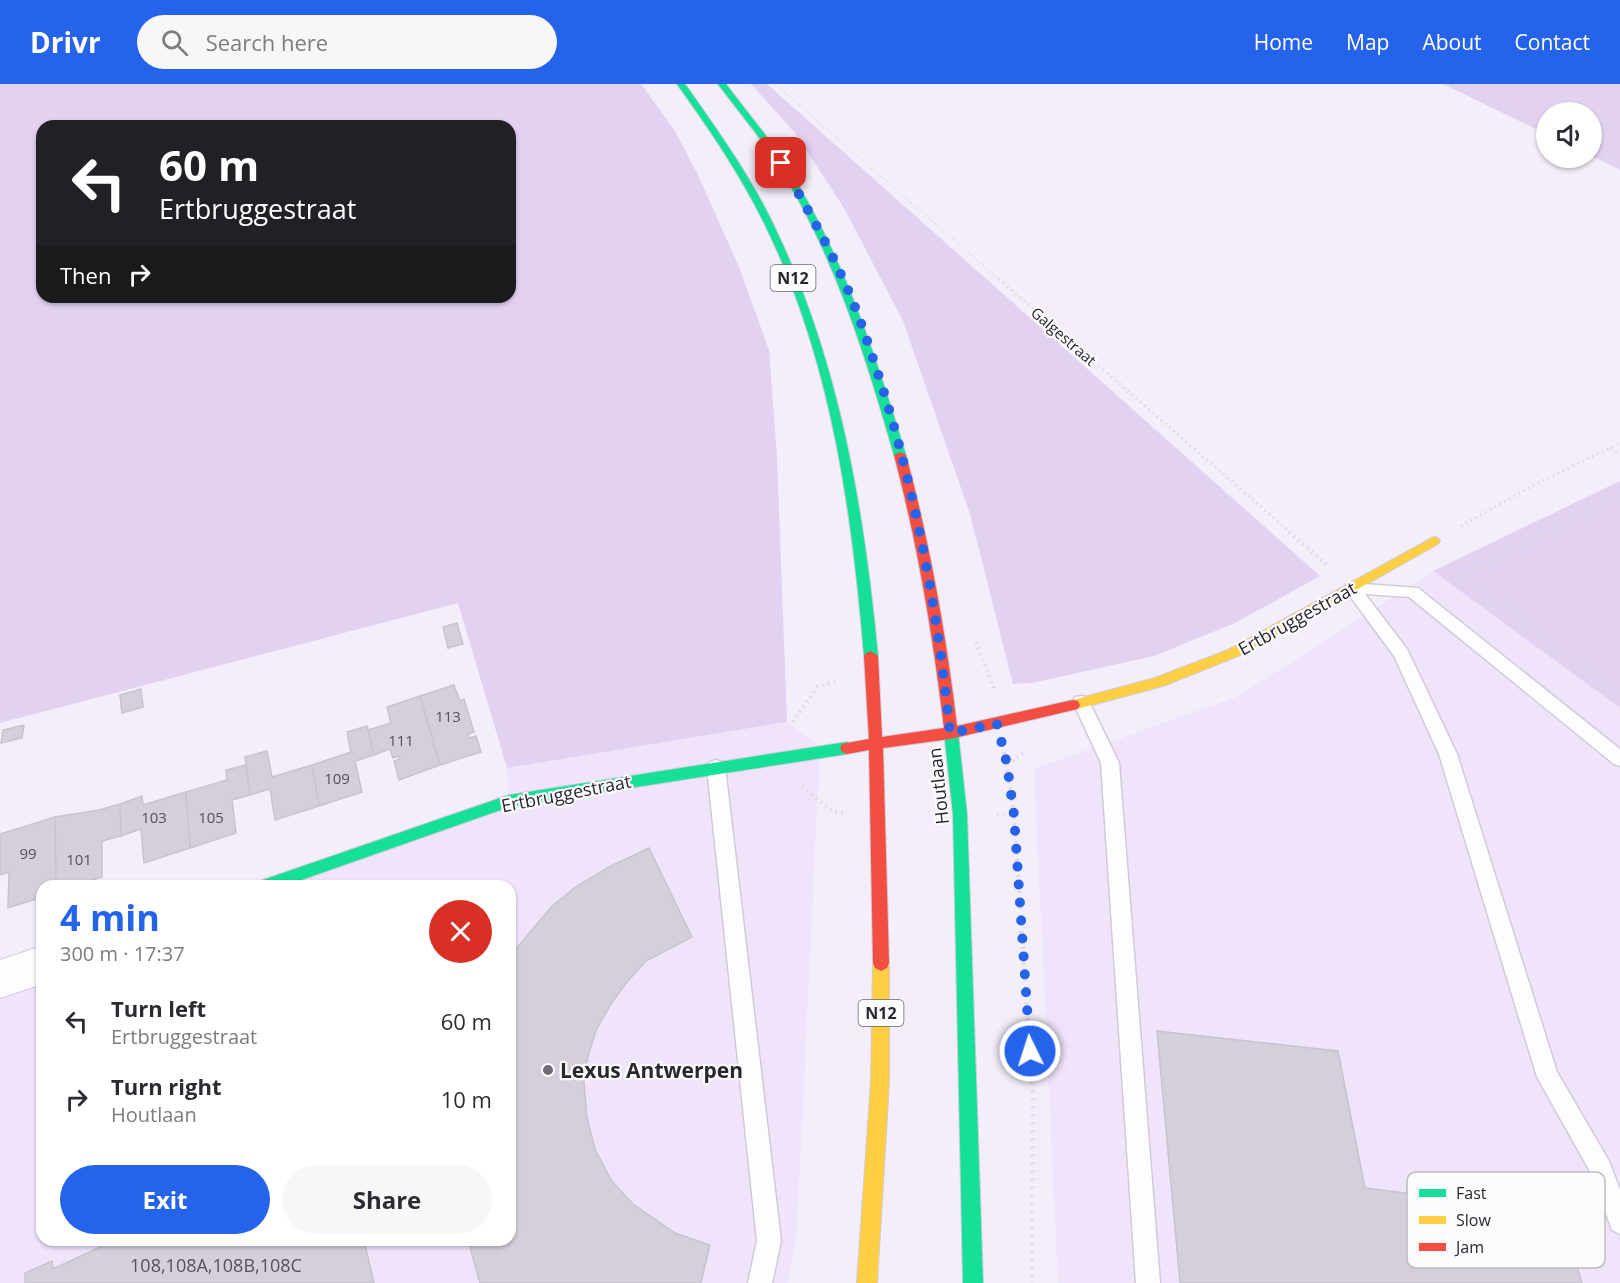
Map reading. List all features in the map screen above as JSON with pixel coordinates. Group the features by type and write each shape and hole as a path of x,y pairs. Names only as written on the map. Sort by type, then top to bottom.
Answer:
{"main road":[{"name":"N12","path":"681,84 718,132 768,219 798,288 823,365 842,444 866,592 872,647 880,813 881,1050 867,1283"},
{"name":"Houtlaan","path":"722,84 764,138 811,214 844,281 872,356 912,495 931,591 960,814 972,1176 973,1283"},
{"name":"Ertbruggestraat","path":"283,880 509,801 716,767 950,733 997,724 1158,682 1233,653 1434,541"}],"street":[{"path":"0,979 36,967"}],"lane":[{"path":"1352,588 1413,592 1620,759"},
{"path":"1352,588 1401,653 1448,754 1548,1077 1602,1172"},
{"path":"1081,702 1110,763 1148,1283"},
{"path":"716,767 769,1241 760,1283"},
{"path":"1605,1180 1620,1221"}],"path":[{"name":"Galgestraat","path":"775,84 1352,588"},
{"path":"1451,84 1536,124"},
{"path":"1602,155 1620,163"},
{"path":"1434,541 1538,483 1620,443"},
{"path":"1610,447 1620,454"},
{"path":"1620,496 1462,576 1620,694"},
{"path":"997,724 1007,764 1014,815 1033,1098 1032,1283"}],"shaded area":[{"path":"0,84 641,84 675,131 698,175 739,267 769,350 777,457 787,722 507,768 458,603 0,723"},
{"path":"751,84 767,84 1320,576 1235,623 1154,656 1032,683 1013,684 970,514 903,321 844,208 795,133"},
{"path":"1443,84 1620,84 1620,170 1602,161 1602,102 1536,102 1536,129"},
{"path":"1620,481 1620,708 1433,571"},
{"path":"1433,571 1620,708 1620,1283 1058,1283 1034,769 1239,696"},
{"path":"787,722 820,747 797,1228 788,1283 0,1283 0,979 36,967 36,1246 516,1246 516,880 283,880 509,801 507,768"}],"building":[{"path":"457,623 463,644 448,648 443,627"},
{"path":"454,685 460,701 464,699 474,732 468,734 469,738 476,736 481,752 440,765 420,696"},
{"path":"141,689 143,707 122,713 120,695"},
{"path":"420,696 440,765 399,780 394,761 400,759 399,756 393,758 390,749 374,755 368,730 391,723 387,707"},
{"path":"24,725 22,738 1,743 3,730"},
{"path":"367,726 374,755 355,761 362,792 319,806 312,765 351,752 347,732"},
{"path":"267,751 272,777 312,765 319,806 275,820 270,789 250,795 245,757"},
{"path":"246,765 250,795 232,800 236,833 190,848 186,792 227,780 226,770"},
{"path":"186,792 190,848 144,863 141,829 121,836 120,804 142,796 143,805"},
{"path":"120,804 121,836 102,841 102,877 92,880 56,880 55,817"},
{"path":"55,817 56,880 36,880 36,899 8,908 9,872 0,875 0,834"},
{"name":"Lexus Antwerpen","path":"649,848 692,937 646,961 626,983 597,1028 588,1056 584,1083 587,1118 595,1149 611,1180 633,1204 675,1233 710,1245 701,1283 480,1283 470,1246 516,1246 516,949 552,906 577,886 609,867"},
{"path":"1157,1031 1338,1051 1365,1188 1407,1193 1407,1268 1578,1268 1582,1283 1180,1283"},
{"path":"102,1246 365,1246 374,1283 25,1283 25,1273 52,1261 53,1269"}],"traffic: fast":[{"path":"681,84 730,155 752,192 794,280 812,332 841,438 860,547 871,656"},
{"path":"722,84 782,165 821,234 865,342 900,455"},
{"path":"951,732 960,814 973,1283"},
{"path":"283,880 509,801 847,748"}],"traffic: slow":[{"path":"1073,705 1158,682 1233,653 1434,541"},
{"path":"867,1283 880,1082 881,963"}],"traffic: jam":[{"path":"900,455 931,592 951,732"},
{"path":"871,656 878,784 881,963"},
{"path":"847,748 950,733 1073,705"}],"place":[{"name":"Lexus Antwerpen","path":"548,1070"}],"route":[{"path":"781,163 811,214 844,281 896,430 929,580 945,678 950,733 997,724 1007,764 1014,815 1030,1051"}]}
